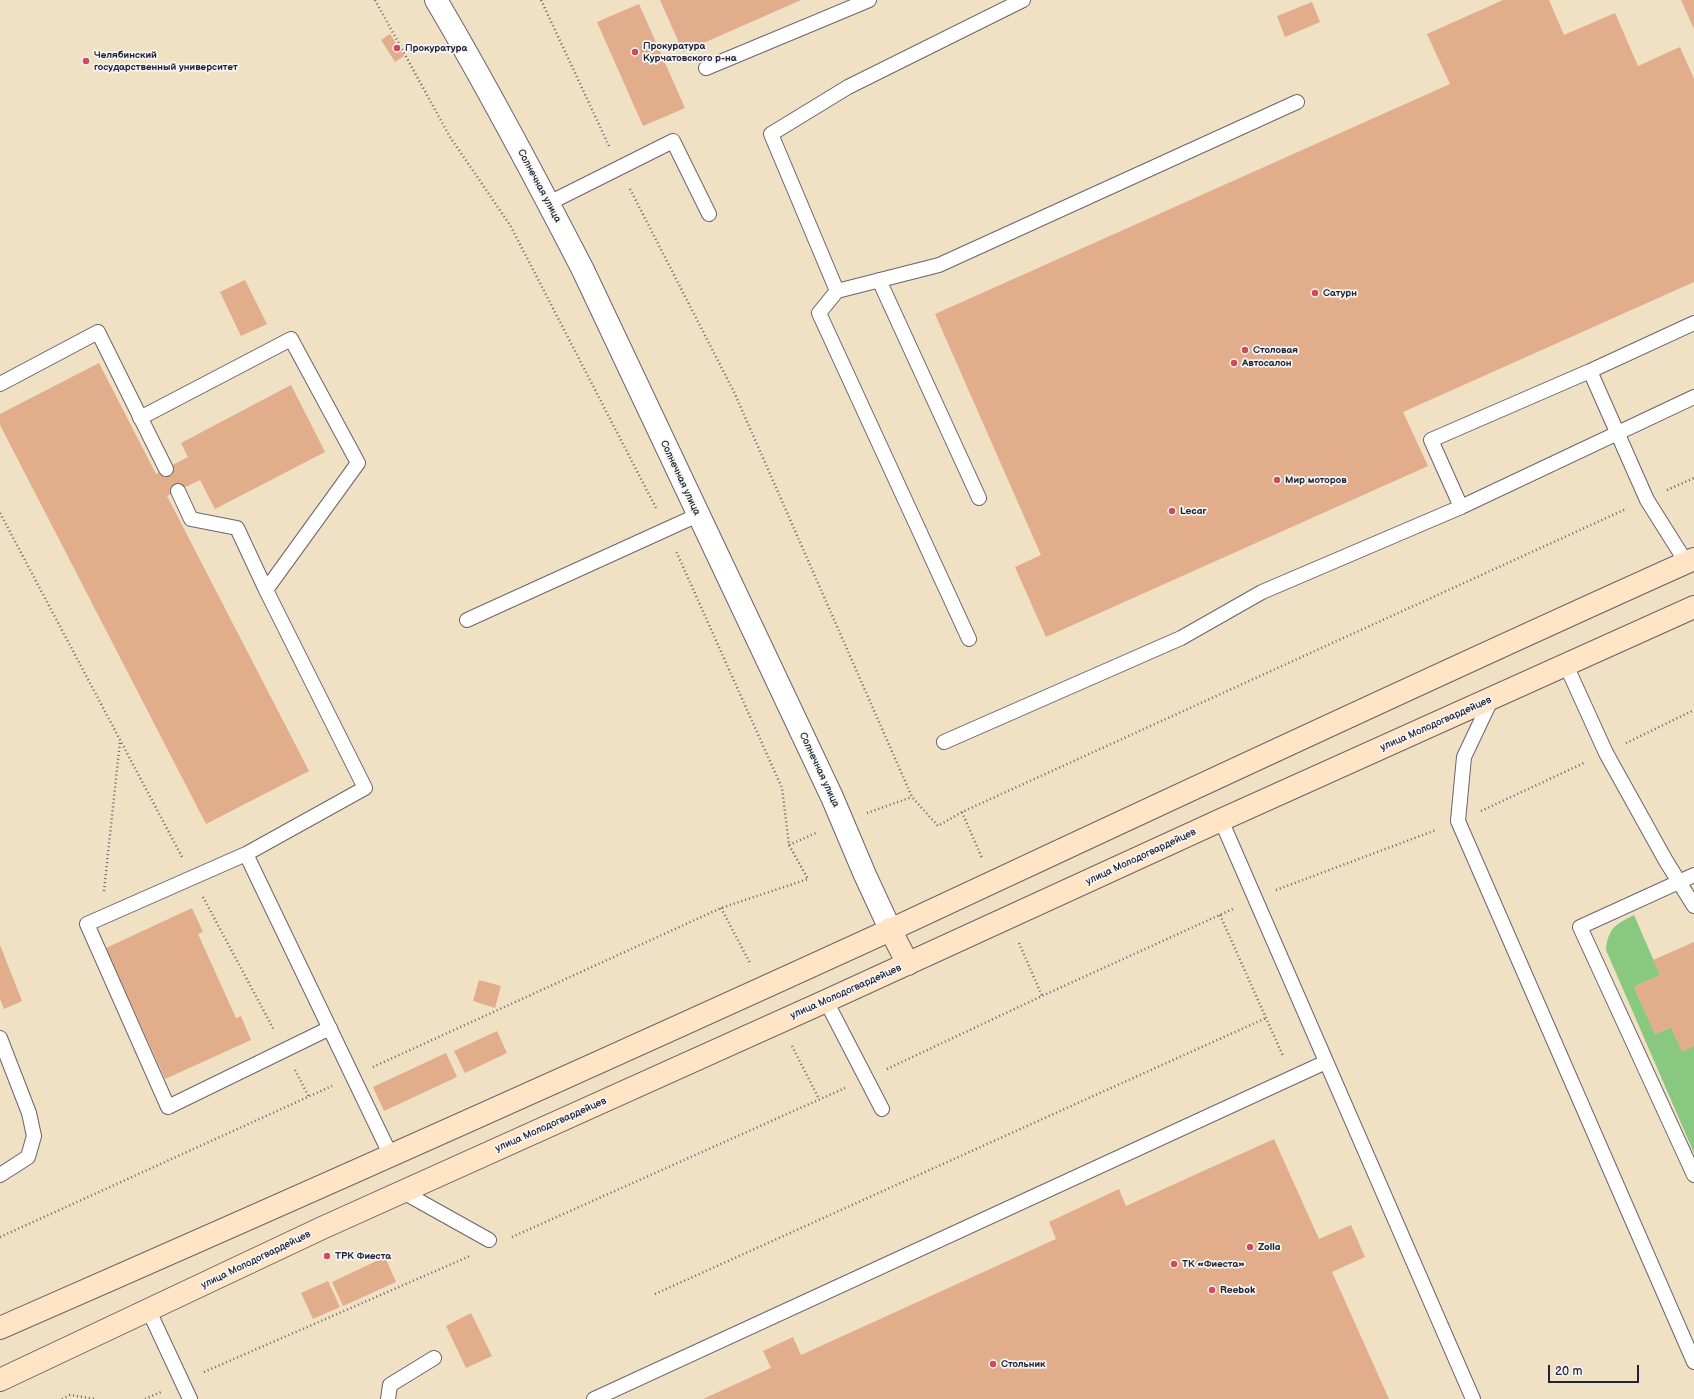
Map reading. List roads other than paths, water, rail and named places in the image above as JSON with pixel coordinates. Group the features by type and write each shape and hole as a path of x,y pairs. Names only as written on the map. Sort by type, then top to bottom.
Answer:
{"main road":[{"path":"0,1328 391,1156 1691,566"},
{"name":"улица Молодогвардейцев","path":"0,1380 149,1311 322,1228 1694,607"},
{"name":"Солнечная улица","path":"890,929 908,964"}],"street":[{"name":"Солнечная улица","path":"436,0 468,54 549,203 583,270 832,797 890,929"}],"lane":[{"path":"706,68 869,0"},
{"path":"837,291 771,134 848,87 1023,0"},
{"path":"969,638 819,313 837,291 939,265 1297,102"},
{"path":"549,203 673,141 709,214"},
{"path":"879,280 979,498"},
{"path":"1462,507 1431,440 1590,371 1694,323"},
{"path":"0,384 98,332 166,468"},
{"path":"140,418 292,339 358,462 266,590"},
{"path":"1590,371 1646,500 1691,566"},
{"path":"944,742 1181,638 1262,592 1462,507 1694,396"},
{"path":"178,491 191,519 237,528 266,590 365,788 246,854 86,924 168,1107 330,1028"},
{"path":"467,620 698,515"},
{"path":"1566,665 1606,753 1678,882 1694,906"},
{"path":"1491,700 1464,757 1458,821 1694,1362"},
{"path":"1221,820 1473,1399"},
{"path":"246,854 354,1076 391,1156"},
{"path":"1694,875 1580,927 1694,1175"},
{"path":"826,1001 882,1109"},
{"path":"0,1038 29,1113 34,1136 28,1158 0,1175"},
{"path":"594,1399 1326,1062"},
{"path":"403,1192 488,1240"},
{"path":"149,1311 190,1399"},
{"path":"388,1399 390,1385 434,1358"}],"place":[{"name":"Прокуратура","path":"397,48"},
{"name":"Прокуратура Курчатовского р-на","path":"635,52"},
{"name":"Челябинский государственный университет","path":"86,61"},
{"name":"Сатурн","path":"1315,293"},
{"name":"Столовая","path":"1245,350"},
{"name":"Автосалон","path":"1234,363"},
{"name":"Мир моторов","path":"1277,480"},
{"name":"Lecar","path":"1172,511"},
{"name":"Zolla","path":"1250,1247"},
{"name":"ТРК Фиеста","path":"327,1256"},
{"name":"ТК «Фиеста»","path":"1174,1264"},
{"name":"Reebok","path":"1212,1290"},
{"name":"Стольник","path":"993,1364"}]}
